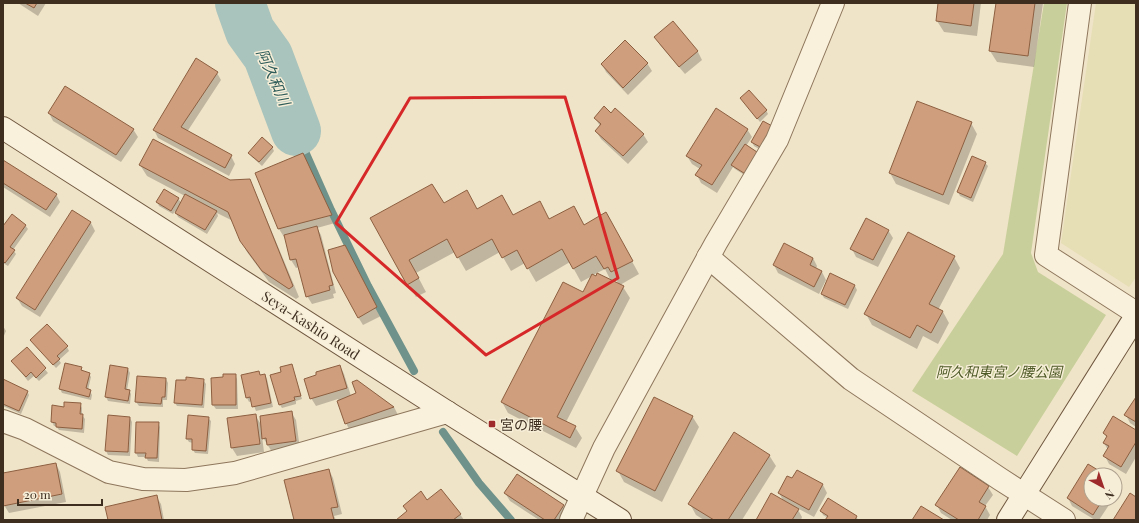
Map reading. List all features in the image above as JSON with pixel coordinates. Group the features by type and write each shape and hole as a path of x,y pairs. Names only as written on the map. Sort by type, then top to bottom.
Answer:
{"street":[{"path":"571,520 581,495 604,448 708,257 778,140 833,3"},
{"path":"1080,3 1046,255 1136,313"},
{"name":"Seya-Kashio Road","path":"3,128 447,412 620,520"},
{"path":"708,257 851,379 1064,520"},
{"path":"1008,520 1136,316"},
{"path":"3,421 24,429 109,472 144,479 186,480 235,473 447,412"}],"highlighted area":[{"path":"565,97 618,278 486,355 336,223 410,98"}],"shaded area":[{"path":"1096,3 1136,3 1136,277 1129,287 1061,243"}],"green space":[{"name":"阿久和東宮ノ腰公園","path":"1044,3 1067,3 1031,253 1038,272 1106,315 1017,456 912,391 1003,254"}],"building":[{"path":"25,3 37,3 34,8"},
{"path":"938,3 974,3 971,26 936,21"},
{"path":"996,3 1035,3 1028,56 989,51"},
{"path":"673,21 698,51 679,67 654,37"},
{"path":"625,40 648,63 623,88 601,64"},
{"path":"196,58 218,72 181,127 232,155 225,168 153,130"},
{"path":"65,86 134,129 116,155 48,113"},
{"path":"749,90 767,110 757,119 740,98"},
{"path":"917,101 972,122 943,195 889,173"},
{"path":"604,106 611,113 615,108 644,134 623,156 595,131 601,124 594,118"},
{"path":"716,108 748,129 712,185 695,175 702,165 686,156"},
{"path":"763,121 774,127 762,148 751,142"},
{"path":"262,137 273,147 259,162 248,153"},
{"path":"153,139 230,180 250,179 293,286 289,289 262,271 240,241 228,212 139,165"},
{"path":"745,144 760,154 747,175 731,165"},
{"path":"303,153 332,215 278,229 255,173"},
{"path":"972,156 986,162 971,198 957,192"},
{"path":"3,160 57,194 46,210 3,183"},
{"path":"432,184 444,203 467,190 477,209 502,195 513,215 540,201 549,219 574,206 584,225 606,212 633,261 611,272 608,267 604,269 596,256 573,269 562,249 527,269 517,250 502,258 492,239 457,258 447,239 409,260 419,278 407,285 370,218"},
{"path":"164,189 179,198 171,211 156,202"},
{"path":"185,194 217,211 205,230 175,213"},
{"path":"72,210 91,222 35,310 16,298"},
{"path":"12,214 26,225 10,247 15,250 5,263 3,261 3,226"},
{"path":"866,218 889,230 873,260 850,249"},
{"path":"317,226 333,285 329,286 330,290 306,297 296,259 290,260 284,235"},
{"path":"908,232 955,256 929,304 943,311 931,333 917,325 910,338 864,314"},
{"path":"784,243 813,258 810,265 822,271 814,287 773,265"},
{"path":"345,245 377,307 358,318 333,272 328,250"},
{"path":"597,273 624,286 557,417 576,426 570,438 501,402 563,282 583,292 592,274 596,276"},
{"path":"830,273 855,285 845,305 821,294"},
{"path":"47,324 68,346 57,356 60,359 53,365 30,340"},
{"path":"27,347 46,368 36,378 31,372 26,377 11,361"},
{"path":"65,363 82,367 81,370 90,373 86,388 91,390 89,397 59,389"},
{"path":"292,364 301,396 294,397 295,400 279,405 270,375 281,372 280,367"},
{"path":"110,365 128,368 125,389 130,390 128,401 105,397"},
{"path":"340,365 347,388 310,399 304,379 316,375 316,372"},
{"path":"259,371 260,375 265,374 271,403 252,407 250,397 246,398 241,375"},
{"path":"223,374 236,374 236,405 212,405 211,378 223,377"},
{"path":"137,376 166,378 165,397 162,397 161,404 135,402"},
{"path":"186,377 204,379 202,405 174,403 176,380 186,380"},
{"path":"3,379 28,391 19,411 3,404"},
{"path":"357,380 394,407 345,424 337,401 356,393 352,382"},
{"path":"654,397 693,416 655,491 616,471"},
{"path":"1136,397 1136,422 1124,415"},
{"path":"64,402 81,403 80,414 83,414 82,429 56,427 56,423 51,422 52,405 64,407"},
{"path":"292,411 296,441 267,445 266,438 262,439 260,416"},
{"path":"256,414 260,444 231,448 227,418"},
{"path":"108,415 130,417 128,452 105,451"},
{"path":"188,415 209,417 206,451 192,450 192,439 186,439"},
{"path":"1113,416 1136,430 1136,442 1121,467 1103,456 1109,446 1103,443 1107,436 1103,433"},
{"path":"136,422 159,422 157,458 145,458 146,453 135,453"},
{"path":"734,432 770,455 728,520 714,520 688,504"},
{"path":"56,463 62,494 3,506 3,473"},
{"path":"1088,464 1093,467 1086,467"},
{"path":"960,467 989,486 979,502 986,506 978,520 959,520 935,505"},
{"path":"329,469 338,507 331,508 334,520 294,520 284,480"},
{"path":"797,470 823,484 809,510 778,493 787,476 792,478"},
{"path":"1083,472 1083,507 1098,507 1093,515 1067,498"},
{"path":"517,474 564,505 554,520 545,520 504,493"},
{"path":"441,489 461,514 453,520 396,520 407,511 403,506 421,491 427,500"},
{"path":"771,493 799,509 792,520 756,520"},
{"path":"1130,493 1136,497 1136,520 1113,520 1121,507 1123,507 1123,504"},
{"path":"157,495 162,520 108,520 105,507"},
{"path":"828,498 857,516 855,520 825,520 828,516 820,511"},
{"path":"921,506 944,520 912,520"}],"waterway":[{"name":"阿久和川","path":"240,3 250,31 268,56 296,131"},
{"path":"296,131 331,210 368,286 414,371"},
{"path":"443,432 479,483 511,520"}],"place":[{"name":"宮の腰","path":"492,424"}]}
